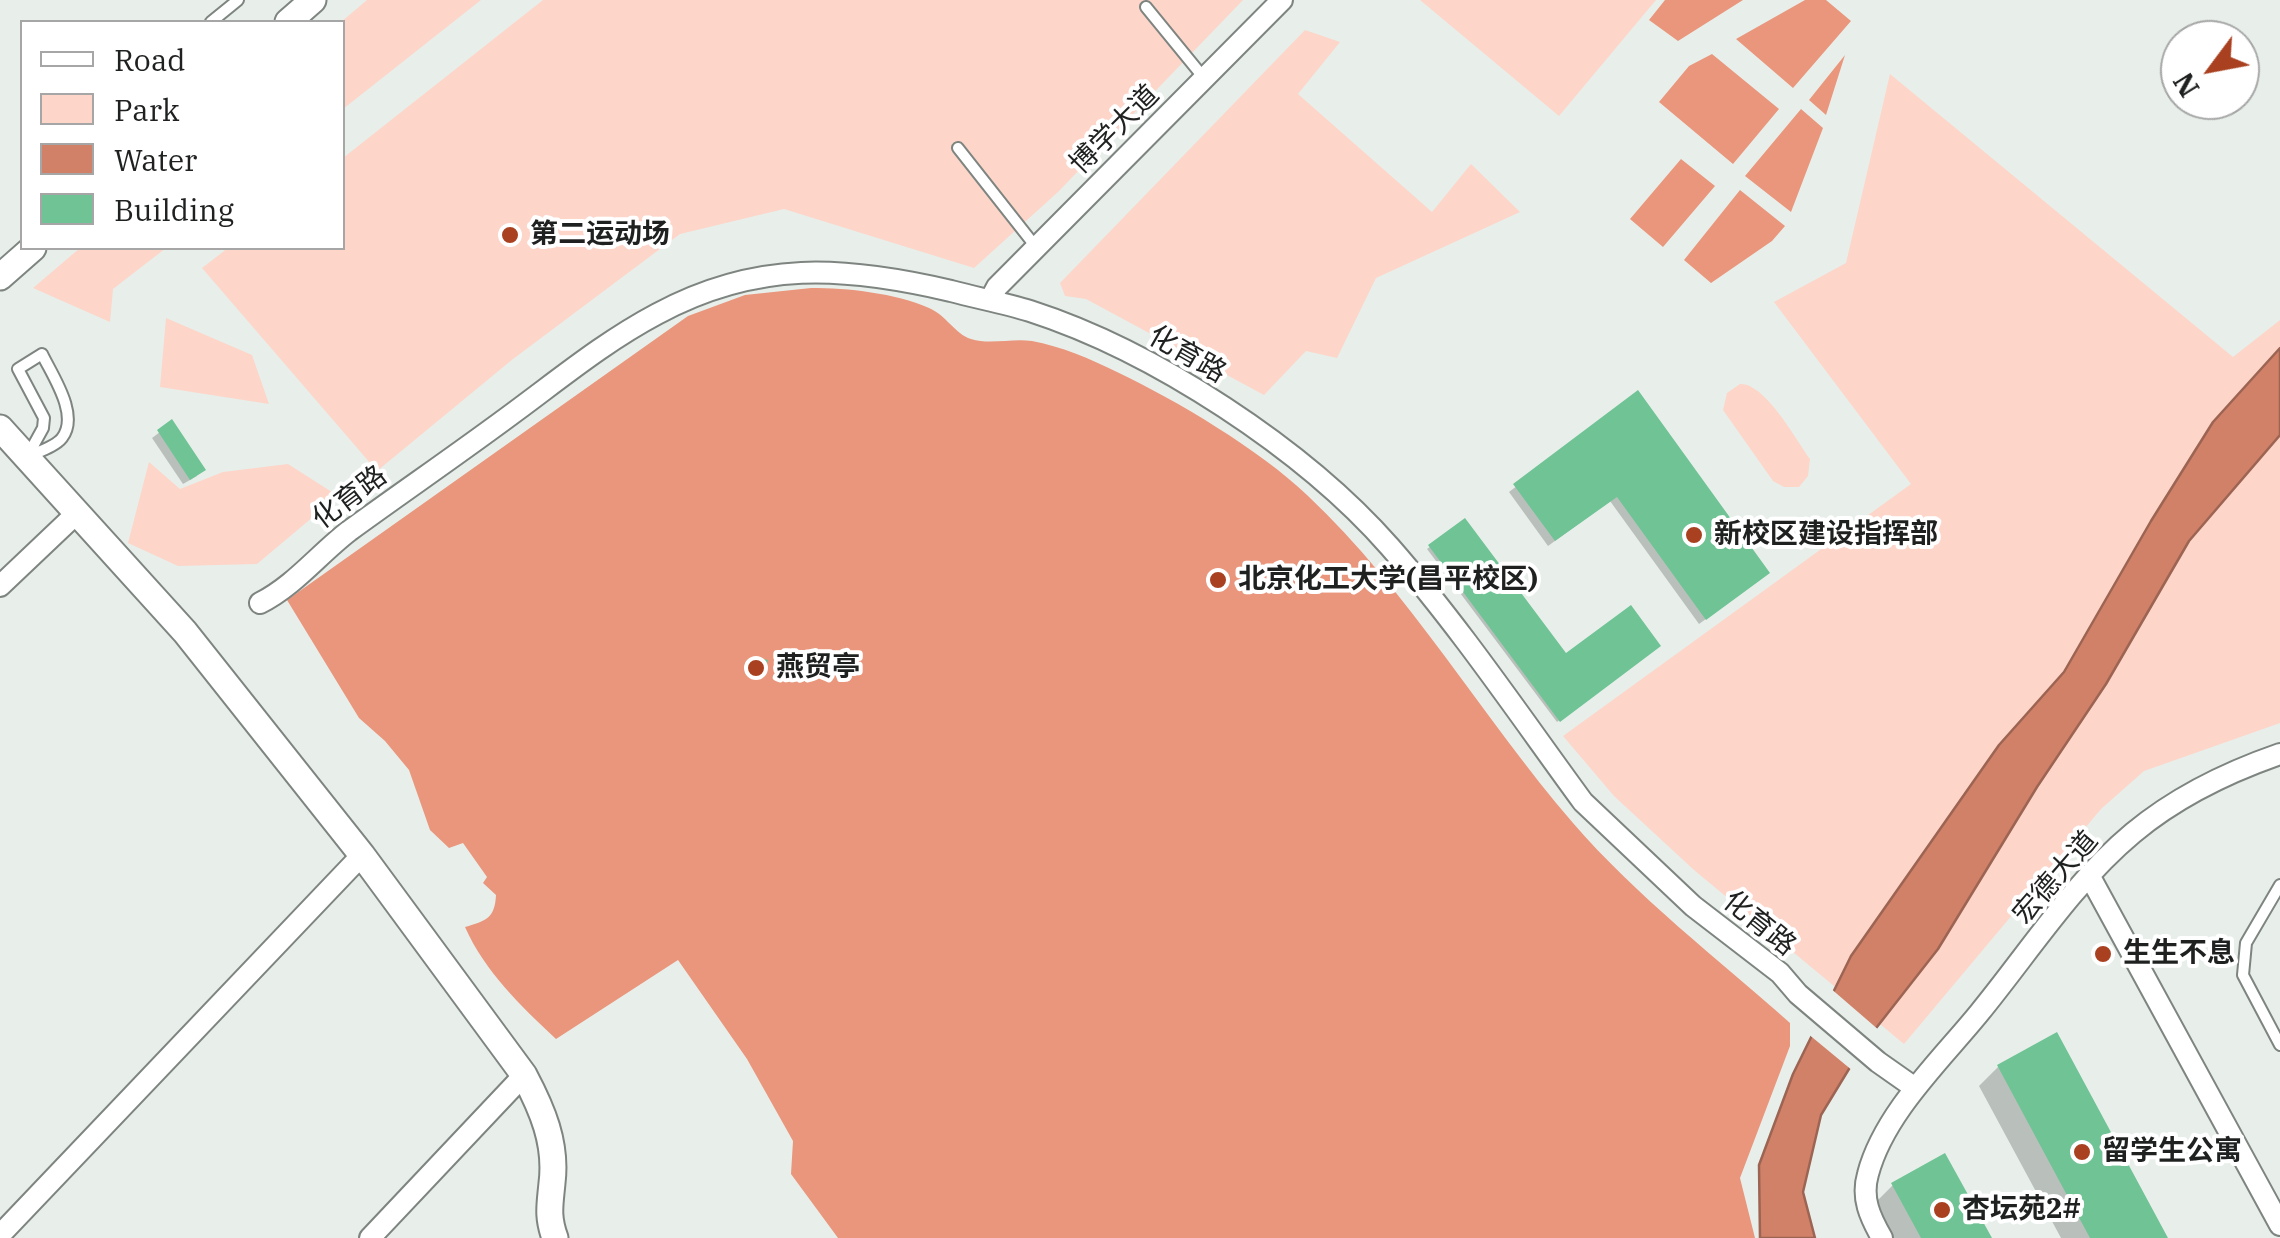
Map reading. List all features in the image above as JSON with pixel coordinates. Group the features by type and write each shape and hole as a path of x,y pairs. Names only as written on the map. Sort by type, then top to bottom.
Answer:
{"street":[{"path":"290,20 314,0"},
{"name":"博学大道","path":"990,300 997,287 1282,0"},
{"path":"0,277 31,250"},
{"name":"化育路","path":"260,603 274,596 344,535 584,360 661,311 700,295 773,275 845,271 894,278 1032,312 1102,339 1248,422 1298,460 1388,545 1478,658 1582,802 1693,906 1780,973 1878,1062 1915,1088"},
{"path":"0,428 185,632 362,855 524,1075 544,1113 552,1148 548,1217 555,1238"},
{"path":"0,586 77,512"},
{"name":"宏德大道","path":"1882,1238 1865,1202 1866,1178 1873,1158 1915,1088 2089,876 2156,815 2224,778 2280,754"},
{"path":"0,1235 362,855"},
{"path":"2089,876 2280,1225"},
{"path":"370,1238 524,1075"}],"lane":[{"path":"213,20 238,0"},
{"path":"1146,7 1204,78"},
{"path":"958,148 1036,247"},
{"path":"42,354 67,408 68,426 61,440 26,457 43,428 44,418 18,369 42,354"},
{"path":"2280,885 2246,943 2244,975 2280,1045"}],"green space":[{"path":"367,0 481,0 345,107 343,20"},
{"name":"第二运动场","path":"543,0 1243,0 1058,192 974,268 784,209 680,234 513,359 377,471 202,268 225,250 345,250 345,156"},
{"path":"1420,0 1656,0 1559,116"},
{"path":"1305,30 1340,42 1298,94 1432,212 1471,164 1520,212 1376,278 1337,358 1306,351 1264,395 1086,299 1065,296 1060,283"},
{"path":"1890,74 2233,357 2280,320 2280,723 2144,771 2101,809 1904,1044 1694,870 1614,796 1563,736 1911,484 1774,302 1846,263"},
{"path":"78,250 163,250 113,289 110,322 33,288"},
{"path":"166,318 252,355 269,404 160,387"},
{"path":"1740,384 1750,386 1769,402 1810,459 1808,476 1799,487 1784,487 1773,481 1723,410 1727,393"},
{"path":"149,462 180,489 223,472 288,464 338,496 257,564 178,566 128,543"}],"shaded area":[{"path":"1665,0 1743,0 1678,41 1649,20"},
{"path":"1805,0 1826,0 1851,21 1793,88 1736,39"},
{"path":"1712,54 1779,109 1733,164 1659,102 1689,66"},
{"path":"1845,55 1826,115 1809,100"},
{"path":"1801,109 1823,128 1791,212 1745,176"},
{"path":"1681,159 1715,186 1663,247 1630,219"},
{"path":"1740,190 1785,226 1772,241 1711,283 1684,260"},
{"path":"811,288 886,295 935,311 971,339 1032,341 1086,358 1191,411 1266,461 1307,495 1379,572 1573,823 1651,902 1790,1023 1790,1046 1740,1178 1755,1238 838,1238 791,1174 793,1141 747,1059 678,960 556,1039 530,1014 493,974 465,927 484,920 494,909 496,895 483,883 487,877 463,843 449,848 430,830 409,770 359,718 287,600 688,316 745,295"}],"water":[{"path":"2280,348 2280,435 2189,541 2106,684 2037,787 1938,949 1866,1041 1821,1115 1803,1192 1815,1238 1760,1238 1759,1165 1793,1074 1851,956 1999,745 2064,672 2213,422"}],"pier":[{"path":"1829,987 1880,1031 1853,1071 1807,1033"}],"building":[{"name":"新校区建设指挥部","path":"1638,390 1770,573 1706,620 1617,497 1555,541 1513,484"},
{"path":"172,419 206,470 190,480 157,430"},
{"path":"1465,518 1566,653 1631,605 1661,646 1560,722 1428,545"},
{"name":"燕贸亭","path":"754,657 768,660 764,674 757,679 745,670 747,661"},
{"name":"留学生公寓","path":"2057,1032 2168,1238 2090,1238 1997,1065"},
{"name":"杏坛苑2#","path":"1945,1153 1992,1238 1921,1238 1891,1183"}],"place":[{"name":"第二运动场","path":"510,235"},
{"name":"新校区建设指挥部","path":"1694,535"},
{"name":"北京化工大学(昌平校区)","path":"1218,580"},
{"name":"燕贸亭","path":"756,668"},
{"name":"生生不息","path":"2103,954"},
{"name":"留学生公寓","path":"2082,1152"},
{"name":"杏坛苑2#","path":"1942,1210"}]}
